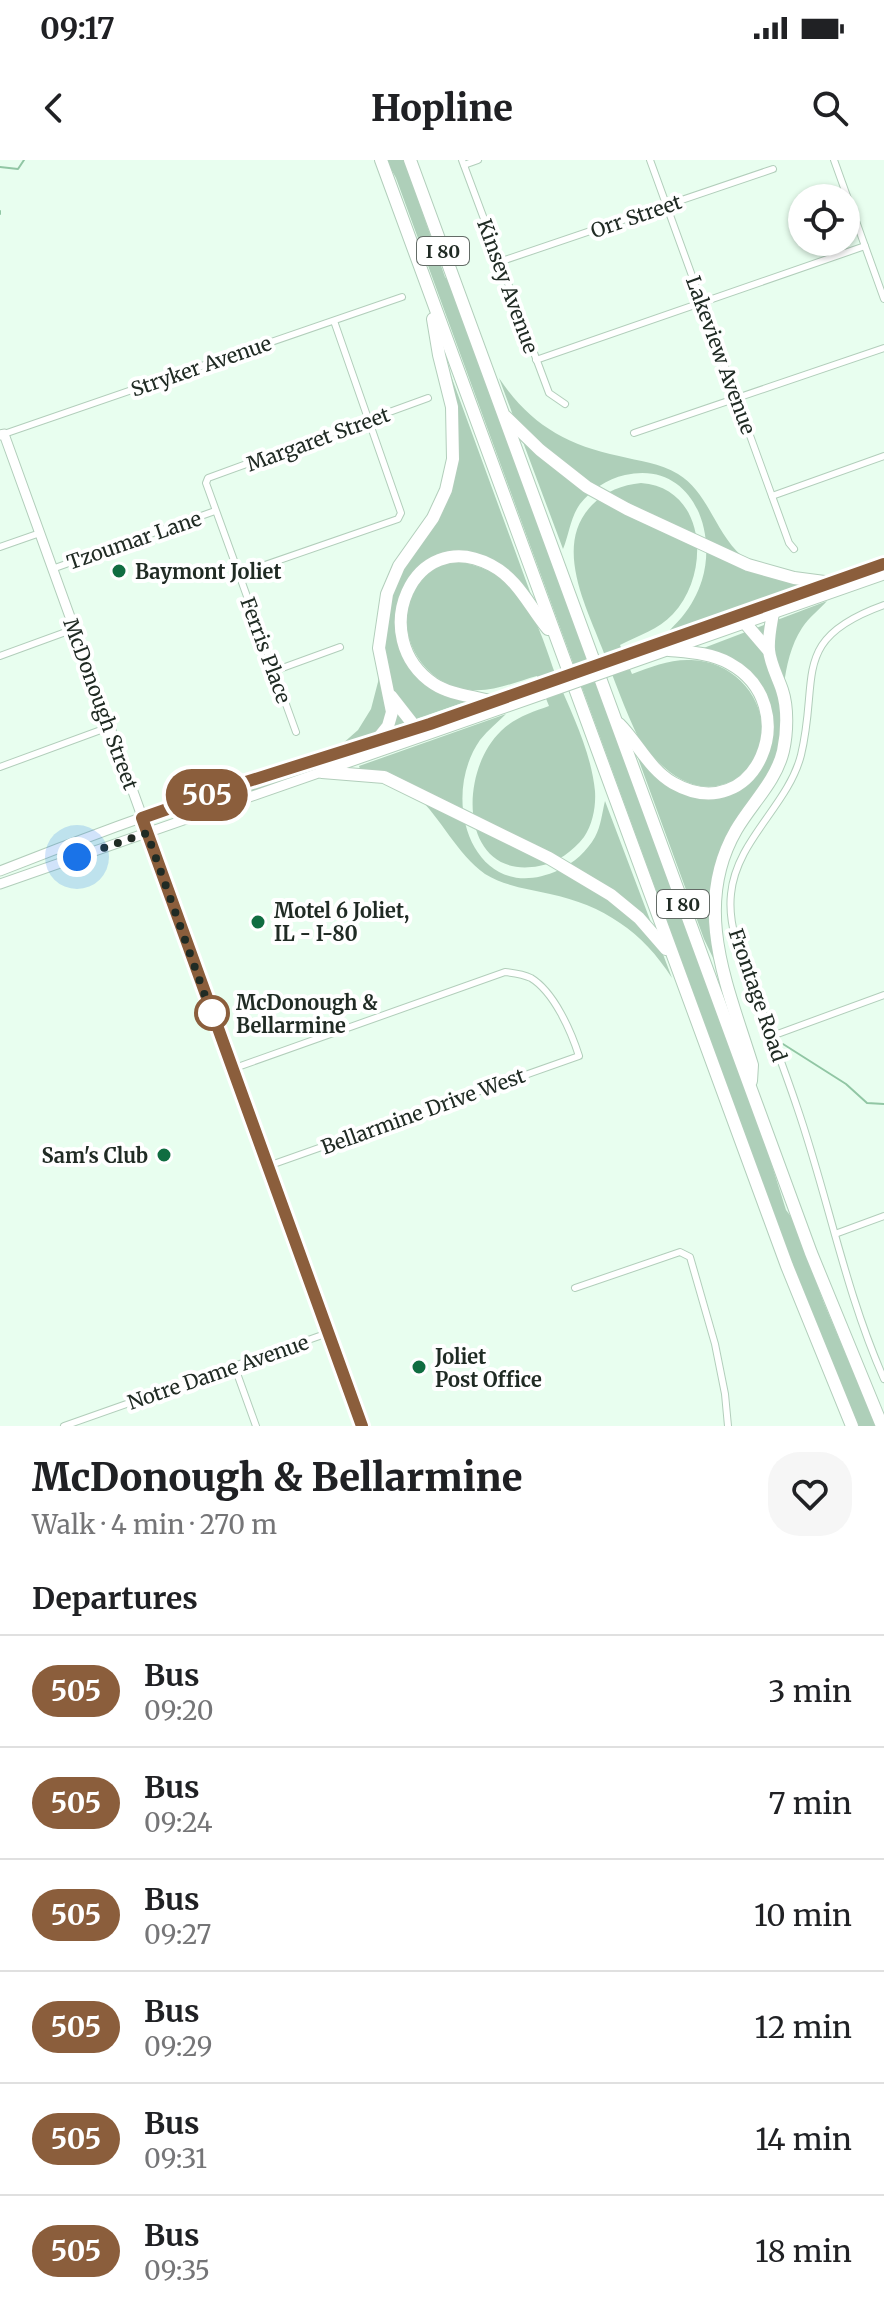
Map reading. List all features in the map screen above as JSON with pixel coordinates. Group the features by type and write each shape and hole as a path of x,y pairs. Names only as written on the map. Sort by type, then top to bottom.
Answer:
{"highway":[{"name":"I 80","path":"381,160 787,1266 852,1426"},
{"name":"I 80","path":"410,160 828,1299 882,1426"},
{"path":"376,741 388,726 392,712 379,648 387,594 399,566 433,518 446,490 453,459 452,407 428,289"},
{"path":"504,415 540,450 587,487 627,509 748,565 794,578 832,583"},
{"path":"493,702 437,686 416,668 409,656 403,642 401,607 409,587 421,572 437,562 455,557 480,560 491,565 524,594 556,639"},
{"path":"769,651 773,613"},
{"path":"742,619 769,651 784,695 786,715 783,750 774,773 729,844 719,872 714,905 719,958 752,1065 750,1089"},
{"path":"615,720 630,734 654,768 681,786 699,792 720,791 738,784 753,773 763,754 768,729 764,703 751,679 716,657 669,650"},
{"path":"389,693 416,728"},
{"path":"322,772 384,777 549,858 596,885 639,918 662,942 676,966"}],"main road":[{"name":"McDonough Street","path":"2,435 362,1426"},
{"path":"0,871 230,787 493,702 627,665 884,564"},
{"path":"0,884 322,772 631,654 742,619 773,613 884,575"}],"street":[{"path":"463,162 478,160"},
{"name":"Lakeview Avenue","path":"650,160 735,399 789,543 794,549"},
{"path":"834,160 884,299"},
{"name":"Kinsey Avenue","path":"463,162 549,393 565,404"},
{"name":"Orr Street","path":"499,262 773,169"},
{"path":"536,360 865,246"},
{"name":"Stryker Avenue","path":"2,435 402,297"},
{"path":"239,574 398,519 401,513 334,321"},
{"path":"634,433 884,348"},
{"name":"Margaret Street","path":"208,478 428,398"},
{"path":"772,496 884,456"},
{"name":"Ferris Place","path":"208,478 206,486 296,732"},
{"name":"Tzoumar Lane","path":"52,569 215,511"},
{"path":"0,547 40,533"},
{"name":"Frontage Road","path":"884,605 845,622 831,632 821,646 812,672 802,750 795,774 747,848 733,880 730,905 735,933 809,1143 854,1299 884,1379"},
{"path":"0,656 74,629"},
{"path":"274,671 340,647"},
{"path":"0,767 109,727"},
{"name":"Bellarmine Drive West","path":"232,1069 505,972 530,978 543,988 566,1023 579,1056 268,1166"},
{"path":"772,1036 884,995"},
{"path":"835,1234 884,1216"},
{"path":"575,1288 680,1252 690,1257 715,1344 728,1426"},
{"name":"Notre Dame Avenue","path":"64,1426 328,1333"},
{"path":"234,1365 256,1426"}],"green space":[{"path":"386,160 404,160 764,1140 786,1210 792,1218 876,1426 859,1426 807,1304 396,178"},
{"path":"446,362 533,600 524,587 454,553 405,585 408,663 468,701 341,745 358,730 371,709 378,682 389,600 400,574 434,524 459,442 458,420"},
{"path":"499,378 523,408 550,430 582,446 657,465 678,474 705,502 725,536 742,556 803,585 666,635 688,608 702,580 706,540 694,502 682,488 666,478 647,473 612,479 580,504 563,549"},
{"path":"641,483 663,488 679,500 690,516 696,535 697,556 685,597 673,614 655,628 620,645 632,674 661,664 691,660 725,669 751,693 762,725 761,742 747,769 732,781 718,786 704,787 679,778 667,770 639,739 588,614 576,576 575,538 581,521 592,505 609,492"},
{"path":"461,562 498,576 512,587 530,611 580,732 593,776 593,815 584,837 570,852 539,866 513,866 494,857 481,841 474,820 473,796 477,772 487,749 501,731 512,722 549,706 537,676 488,690 453,686 437,678 424,666 408,635 410,600 419,584 436,568"},
{"path":"827,601 802,628 790,656 776,760 726,842 714,960 635,750 695,795 757,774 769,746 766,696 701,649"},
{"path":"506,714 480,740 468,764 463,791 464,818 472,842 486,862 505,875 529,878 559,870 575,860 592,842 599,828 605,801 672,978 635,934 604,913 569,899 508,884 485,874 466,856 416,795 360,769 359,766"},
{"path":"389,741 390,744 241,793 282,775"}],"waterway":[{"path":"0,167 18,169 24,160"},
{"path":"783,1044 846,1084 867,1103 884,1104"}],"bus line":[{"name":"505","path":"362,1426 142,818 430,724 884,564"}],"place":[{"name":"Baymont Joliet","path":"119,571"},
{"name":"Motel 6 Joliet, IL - I-80","path":"258,922"},
{"name":"McDonough & Bellarmine","path":"212,1013"},
{"name":"Sam's Club","path":"164,1155"},
{"name":"Joliet Post Office","path":"419,1367"}],"route":[{"path":"77,857 147,833 214,1021 212,1013"}]}
